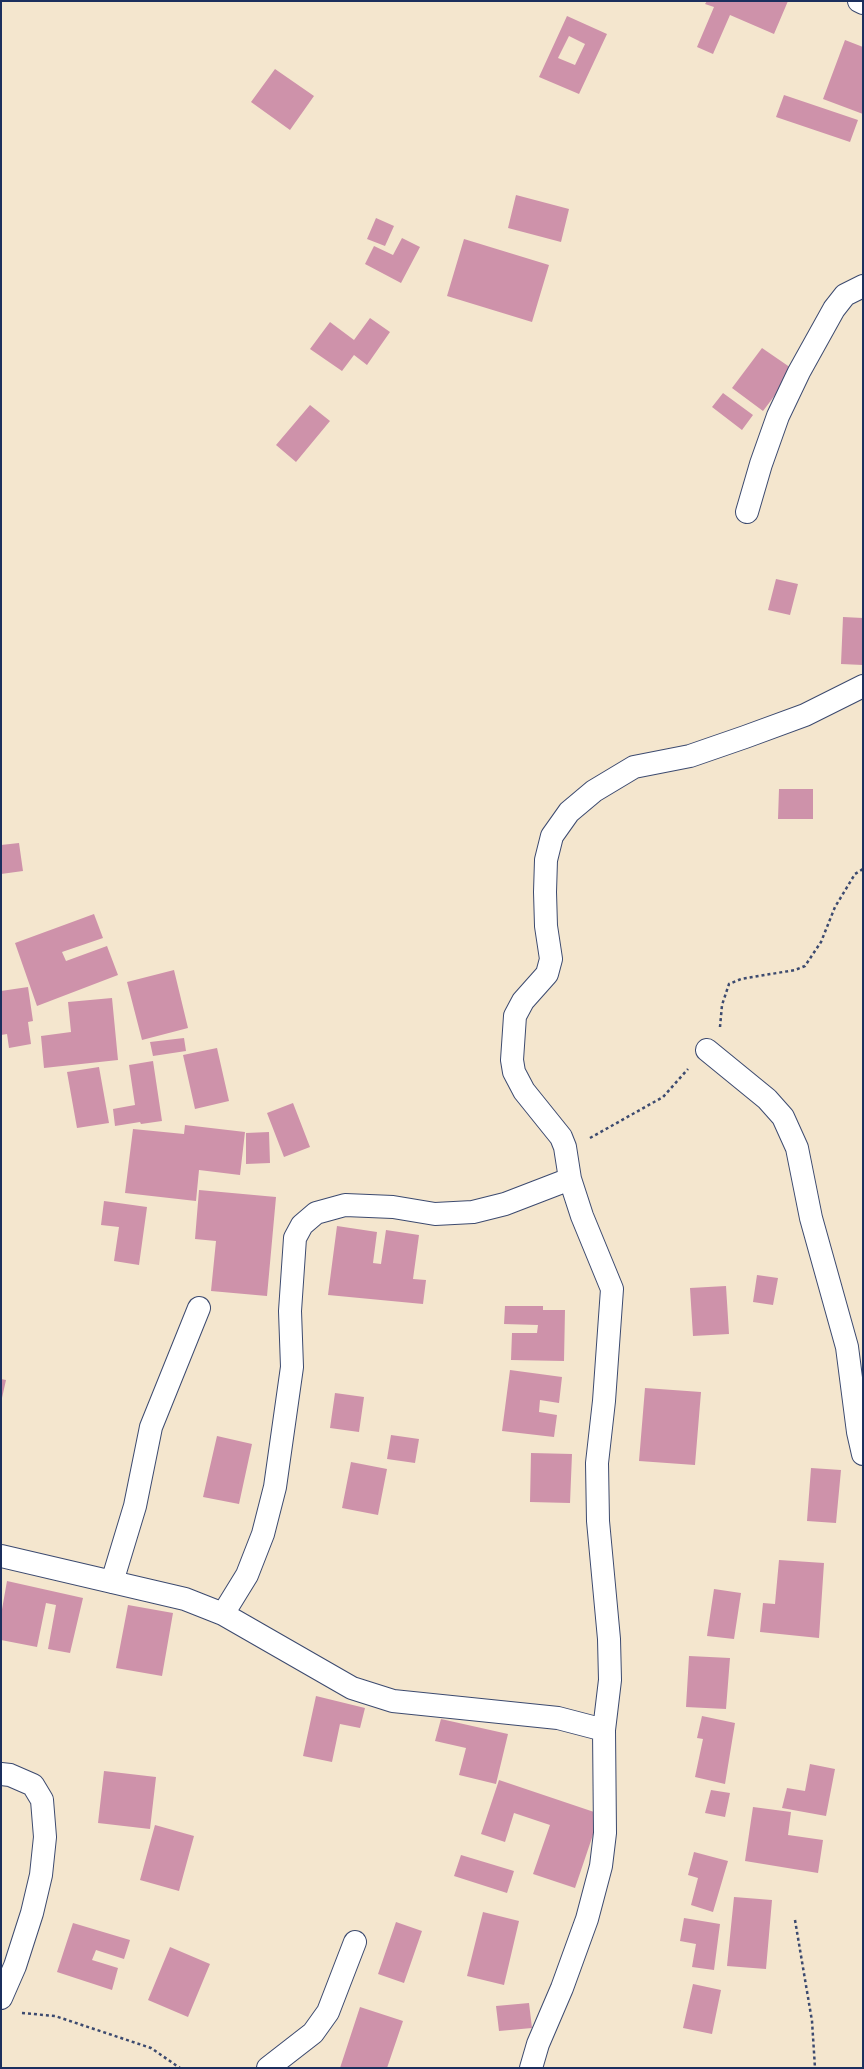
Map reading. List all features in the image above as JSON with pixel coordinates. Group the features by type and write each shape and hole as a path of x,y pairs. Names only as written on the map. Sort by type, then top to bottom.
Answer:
{"street":[{"path":"859,1 863,3"},
{"path":"747,512 761,464 778,416 799,372 834,309 845,295 863,286"},
{"path":"531,2068 538,2044 562,1988 587,1919 601,1866 605,1833 604,1730 610,1680 609,1639 598,1522 597,1463 604,1401 612,1289 582,1216 570,1179 565,1147 561,1137 524,1091 514,1072 512,1060 515,1016 523,1001 547,974 551,959 546,926 546,860 552,836 569,812 594,791 634,767 690,756 745,737 806,715 863,686"},
{"path":"707,1050 767,1099 783,1117 797,1148 811,1218 847,1347 858,1432 863,1454"},
{"path":"223,1614 247,1575 263,1534 275,1487 292,1367 290,1311 295,1238 302,1225 316,1213 345,1205 393,1207 435,1214 472,1212 505,1204 570,1179"},
{"path":"112,1582 134,1506 151,1426 199,1308"},
{"path":"1,1556 185,1599 223,1614 352,1688 393,1701 558,1718 604,1730"},
{"path":"1,1774 10,1775 33,1785 42,1800 45,1837 41,1875 32,1913 15,1966 9,2005"},
{"path":"268,2068 313,2032 328,2012 355,1942"}],"path":[{"path":"565,1147 591,1137 663,1097 707,1050 720,1028 722,1004 729,984 741,979 795,970 804,966 821,942 836,908 855,874 863,869"},
{"path":"795,1920 812,2021 816,2068"},
{"path":"9,2005 55,2016 151,2048 180,2068"}],"building":[{"path":"707,1 788,1 774,34 730,15 713,54 697,47 714,7 705,4"},
{"path":"567,16 607,34 579,94 539,77","holes":["569,36 585,44 575,65 558,58"]},
{"path":"845,40 863,47 863,114 823,99"},
{"path":"275,69 314,96 290,130 251,102"},
{"path":"784,95 858,120 850,142 776,117"},
{"path":"516,195 569,209 561,242 508,228"},
{"path":"376,218 394,226 385,246 367,239"},
{"path":"402,238 420,247 401,283 365,264 374,246 393,255"},
{"path":"464,239 549,265 532,322 447,296"},
{"path":"370,318 390,332 367,365 354,355 342,371 310,349 330,322 354,340"},
{"path":"762,348 794,370 763,411 732,388"},
{"path":"723,393 753,415 742,430 712,407"},
{"path":"310,405 330,421 296,462 276,445"},
{"path":"776,579 798,584 790,615 768,610"},
{"path":"843,617 863,618 863,665 841,664"},
{"path":"779,789 813,789 813,819 778,819"},
{"path":"19,843 23,871 1,874 1,845"},
{"path":"94,914 103,938 62,952 66,961 107,946 118,975 37,1006 15,943"},
{"path":"174,970 188,1028 142,1040 127,982"},
{"path":"28,987 33,1021 28,1022 31,1044 9,1048 7,1034 1,1035 1,991"},
{"path":"112,998 118,1060 44,1068 41,1036 71,1032 68,1002"},
{"path":"184,1038 186,1051 153,1056 150,1042"},
{"path":"217,1048 229,1101 195,1109 183,1055"},
{"path":"153,1061 162,1121 141,1124 140,1122 115,1126 113,1109 135,1105 129,1065"},
{"path":"99,1067 109,1123 77,1128 67,1072"},
{"path":"293,1103 310,1147 284,1157 267,1113"},
{"path":"185,1125 245,1132 240,1175 199,1170 196,1201 125,1193 133,1129 184,1134"},
{"path":"269,1132 270,1163 246,1164 246,1133"},
{"path":"199,1190 276,1197 267,1296 211,1291 216,1241 195,1239"},
{"path":"104,1201 147,1207 139,1265 114,1261 119,1227 101,1225"},
{"path":"337,1226 377,1232 373,1263 381,1264 386,1230 419,1235 413,1279 426,1280 423,1304 328,1295"},
{"path":"757,1275 778,1278 773,1305 753,1302"},
{"path":"726,1286 729,1334 693,1336 690,1288"},
{"path":"505,1306 543,1306 543,1310 565,1310 564,1361 511,1360 512,1333 537,1333 538,1325 504,1324"},
{"path":"510,1370 562,1377 559,1403 540,1400 539,1412 557,1415 554,1437 502,1431"},
{"path":"1,1379 6,1380 2,1398 1,1398"},
{"path":"645,1388 701,1392 695,1465 639,1461"},
{"path":"335,1393 364,1397 359,1432 330,1428"},
{"path":"391,1435 419,1439 415,1463 387,1459"},
{"path":"217,1436 252,1444 239,1504 203,1497"},
{"path":"531,1453 572,1454 570,1503 530,1502"},
{"path":"351,1462 387,1469 378,1515 342,1508"},
{"path":"811,1468 841,1470 836,1523 807,1521"},
{"path":"779,1560 824,1563 819,1638 760,1632 763,1603 775,1604"},
{"path":"7,1581 83,1598 70,1653 48,1649 56,1605 46,1603 37,1647 1,1640 1,1615"},
{"path":"714,1589 741,1593 734,1639 707,1636"},
{"path":"128,1605 173,1613 162,1676 116,1668"},
{"path":"689,1656 730,1658 726,1709 686,1707"},
{"path":"316,1696 365,1708 360,1728 340,1724 332,1762 303,1756"},
{"path":"702,1716 735,1723 725,1784 695,1777 703,1739 697,1738"},
{"path":"441,1719 508,1734 496,1784 459,1775 466,1748 435,1741"},
{"path":"810,1764 835,1769 826,1816 782,1808 787,1788 805,1791"},
{"path":"104,1771 156,1777 150,1829 98,1823"},
{"path":"499,1780 600,1814 575,1888 533,1874 550,1825 514,1813 505,1842 481,1834"},
{"path":"711,1790 730,1793 725,1817 705,1813"},
{"path":"753,1807 791,1812 788,1835 823,1840 818,1873 745,1861"},
{"path":"155,1825 194,1836 179,1891 140,1880"},
{"path":"694,1852 728,1861 713,1912 691,1905 698,1878 688,1875"},
{"path":"461,1855 514,1871 507,1893 454,1876"},
{"path":"734,1897 772,1900 766,1969 727,1966"},
{"path":"483,1912 519,1921 504,1985 467,1976"},
{"path":"684,1918 720,1924 714,1970 692,1967 696,1944 680,1941"},
{"path":"396,1922 422,1931 404,1983 378,1974"},
{"path":"73,1923 130,1940 124,1959 96,1950 92,1960 118,1968 112,1990 57,1972"},
{"path":"170,1947 210,1964 188,2017 148,2000"},
{"path":"693,1984 721,1990 712,2034 683,2028"},
{"path":"529,2003 532,2028 499,2031 496,2006"},
{"path":"360,2007 403,2021 387,2068 340,2068"}]}
